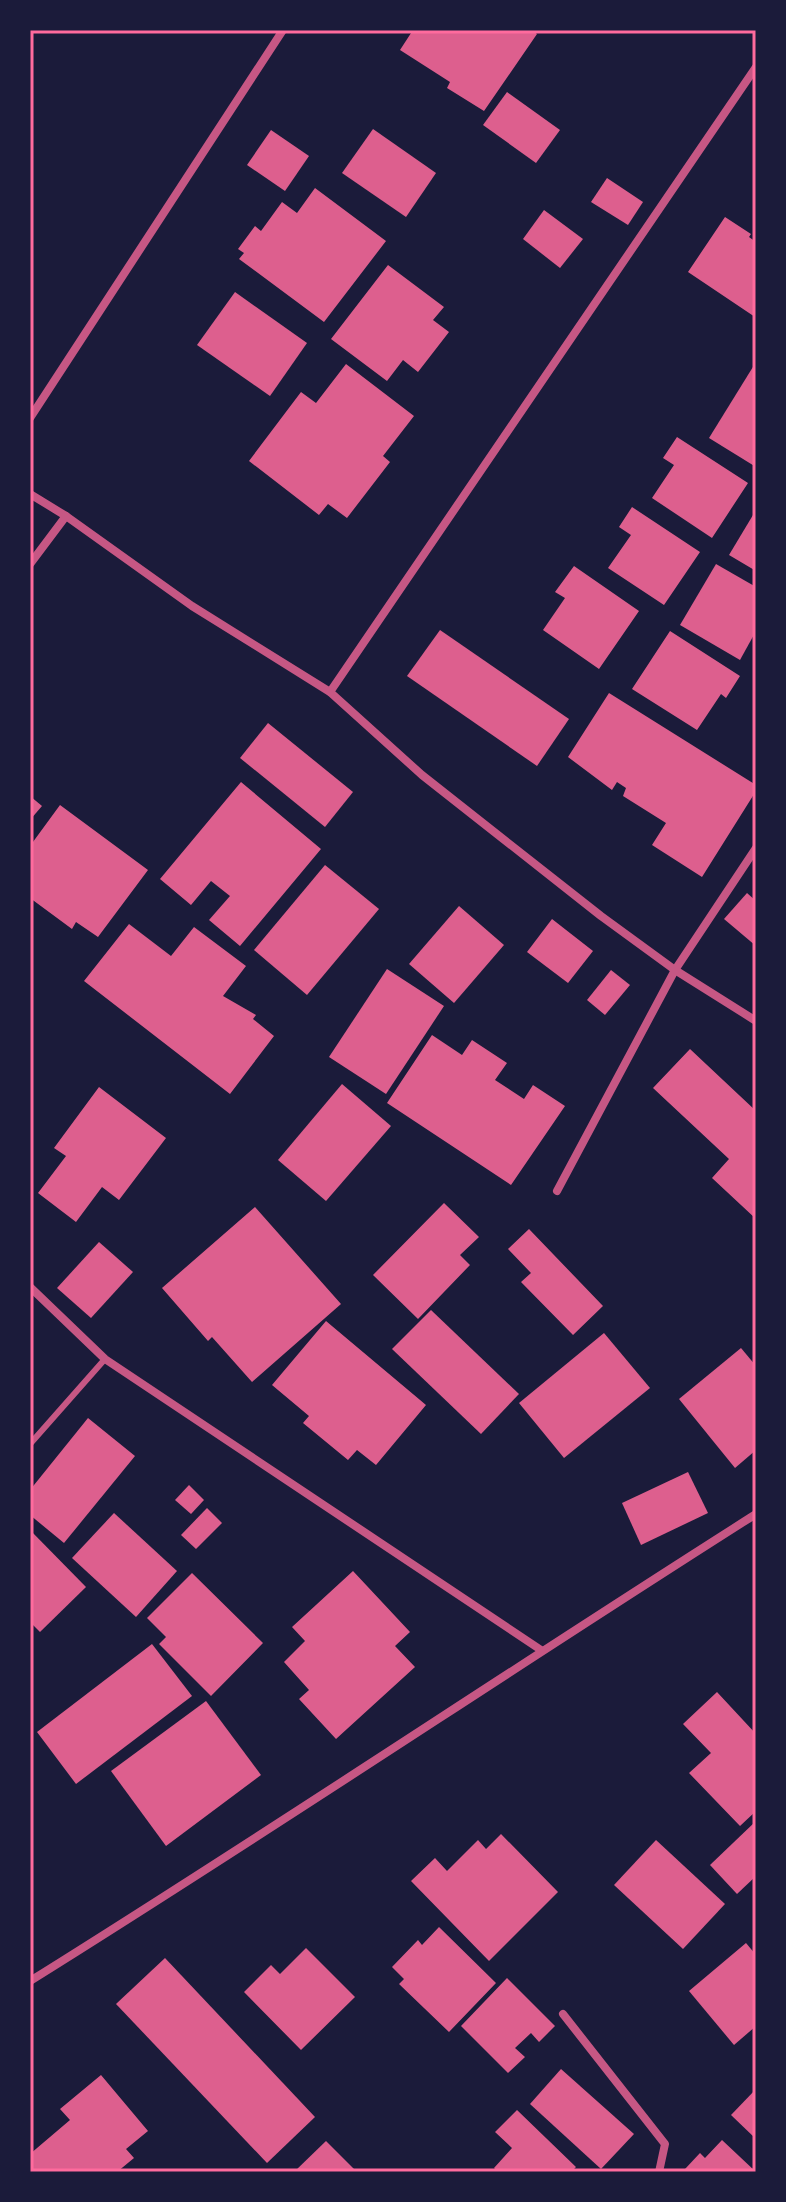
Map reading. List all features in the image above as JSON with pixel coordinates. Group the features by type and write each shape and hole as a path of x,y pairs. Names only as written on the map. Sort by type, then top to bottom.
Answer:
{"street":[{"path":"30,418 283,30"},
{"path":"330,692 756,67"},
{"path":"30,494 192,606 330,692 422,775 675,970 756,1021"},
{"path":"30,564 66,516"},
{"path":"557,1191 675,970 756,848"},
{"path":"30,1287 105,1359 541,1650"},
{"path":"30,1981 190,1882 541,1650 756,1514"},
{"path":"563,2014 665,2144 659,2172"}],"lane":[{"path":"30,1444 105,1359"}],"building":[{"path":"413,30 532,30 537,34 484,111 447,88 450,82 400,50"},
{"path":"507,92 560,130 536,163 483,125"},
{"path":"373,129 436,173 406,217 342,173"},
{"path":"271,130 309,156 285,191 247,165"},
{"path":"607,178 643,202 628,225 591,202"},
{"path":"315,188 386,241 324,322 239,259 244,253 238,249 255,226 261,231 282,202 297,213"},
{"path":"544,210 583,239 560,268 523,239"},
{"path":"725,217 751,234 749,237 756,242 755,317 688,272"},
{"path":"388,265 444,307 433,320 449,332 418,372 403,360 387,381 331,339"},
{"path":"235,292 307,343 270,396 197,345"},
{"path":"756,362 756,467 709,438"},
{"path":"346,364 414,416 383,456 390,462 347,518 328,504 319,515 249,461 301,392 316,403"},
{"path":"677,437 748,483 712,538 652,498 674,465 663,458"},
{"path":"632,507 700,552 664,605 608,568 631,535 619,527"},
{"path":"756,510 756,571 729,555"},
{"path":"716,564 756,587 756,631 740,660 680,625"},
{"path":"574,566 639,611 599,669 543,630 565,598 555,592"},
{"path":"440,630 569,719 537,766 407,676"},
{"path":"670,631 740,676 726,698 721,694 697,730 632,689"},
{"path":"609,693 756,785 756,791 702,877 652,845 666,823 623,796 626,788 617,782 612,790 568,757"},
{"path":"268,723 353,792 325,827 240,758"},
{"path":"241,782 321,849 240,946 209,920 230,896 211,881 191,905 160,879"},
{"path":"30,796 42,806 30,820"},
{"path":"60,805 148,870 98,937 76,922 72,929 30,898 30,846"},
{"path":"325,865 379,909 307,995 254,950"},
{"path":"747,893 756,901 756,946 724,919"},
{"path":"459,906 504,945 454,1003 409,964"},
{"path":"552,919 593,951 568,983 527,952"},
{"path":"129,924 171,956 194,927 246,966 223,996 256,1015 253,1019 274,1036 230,1094 84,981"},
{"path":"387,969 444,1006 386,1094 329,1057"},
{"path":"611,970 630,985 605,1015 587,1000"},
{"path":"432,1035 462,1055 472,1040 507,1063 495,1080 524,1099 533,1085 565,1106 511,1185 387,1103"},
{"path":"690,1049 756,1111 756,1219 712,1178 729,1159 653,1088"},
{"path":"342,1084 391,1126 326,1201 278,1160"},
{"path":"99,1087 166,1138 119,1200 102,1187 76,1222 38,1193 66,1156 54,1148"},
{"path":"444,1203 479,1237 460,1255 470,1265 418,1319 373,1275"},
{"path":"255,1207 341,1304 252,1382 212,1337 208,1341 162,1288"},
{"path":"529,1229 603,1306 573,1335 521,1282 531,1273 508,1249"},
{"path":"99,1242 133,1272 91,1318 57,1288"},
{"path":"431,1310 519,1394 481,1434 392,1349"},
{"path":"326,1321 426,1405 376,1465 357,1450 348,1460 303,1423 309,1416 272,1385"},
{"path":"604,1333 650,1388 564,1458 519,1403"},
{"path":"741,1348 756,1366 756,1450 735,1468 679,1399"},
{"path":"88,1418 135,1456 64,1543 30,1515 30,1490"},
{"path":"688,1472 708,1513 641,1545 622,1503"},
{"path":"189,1485 204,1500 191,1514 175,1500"},
{"path":"207,1508 222,1523 196,1549 181,1535"},
{"path":"114,1513 177,1571 136,1617 72,1558"},
{"path":"30,1530 86,1587 40,1632 30,1622"},
{"path":"353,1571 410,1632 395,1646 415,1667 336,1739 299,1699 309,1690 284,1662 305,1641 292,1627"},
{"path":"192,1573 263,1643 211,1696 159,1644 166,1637 147,1618"},
{"path":"152,1644 192,1696 76,1784 37,1732"},
{"path":"717,1692 756,1734 756,1811 740,1826 689,1773 711,1753 683,1724"},
{"path":"206,1701 261,1775 166,1846 111,1771"},
{"path":"756,1821 756,1876 737,1894 710,1865"},
{"path":"501,1834 558,1892 489,1961 411,1881 435,1858 447,1871 478,1840 486,1849"},
{"path":"656,1840 725,1904 683,1949 614,1885"},
{"path":"439,1927 496,1983 449,2032 399,1984 404,1979 392,1967 418,1940 422,1945"},
{"path":"746,1943 756,1955 756,2026 734,2045 689,1991"},
{"path":"306,1948 355,1997 301,2050 244,1992 271,1965 280,1974"},
{"path":"165,1958 315,2117 267,2163 116,2004"},
{"path":"507,1978 555,2026 539,2042 531,2033 515,2048 525,2057 508,2073 461,2026"},
{"path":"561,2069 634,2134 601,2169 530,2104"},
{"path":"101,2075 148,2131 126,2149 134,2158 117,2172 30,2172 30,2154 70,2120 60,2109"},
{"path":"756,2089 756,2139 731,2115"},
{"path":"517,2110 576,2167 571,2172 498,2172 494,2168 512,2148 495,2132"},
{"path":"722,2140 756,2172 685,2169 700,2153 705,2158"},
{"path":"326,2141 357,2172 294,2172"}]}
